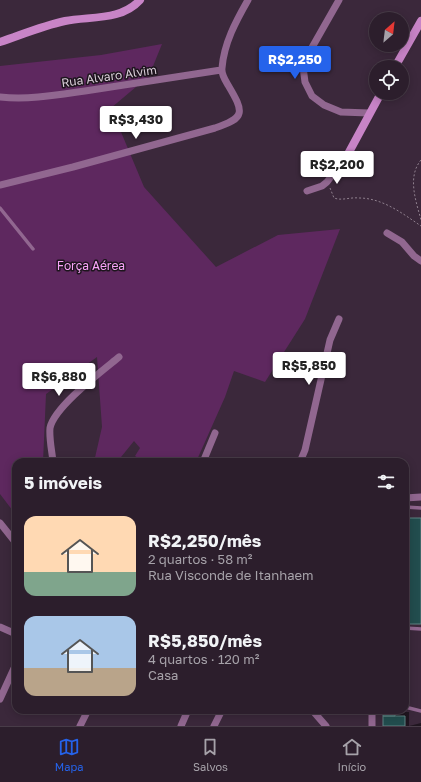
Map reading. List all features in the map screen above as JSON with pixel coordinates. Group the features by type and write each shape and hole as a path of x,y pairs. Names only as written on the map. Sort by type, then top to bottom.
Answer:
{"main road":[{"path":"0,42 66,21 110,16 123,12 140,0"},
{"path":"399,60 421,21"},
{"path":"348,154 376,100"}],"street":[{"path":"0,185 88,163 215,128 234,121 239,115 240,110 221,70 230,35 248,0"},
{"path":"339,0 310,51 303,67 305,82 312,96 324,105 341,112 369,113"},
{"name":"Rua Alvaro Alvim","path":"0,97 18,99 46,96 143,83 221,70"},
{"path":"307,192 322,186 327,182 348,154"},
{"path":"387,233 402,242 414,256 421,261"},
{"path":"302,458 305,450 330,340 339,319"},
{"path":"53,458 50,428 57,413 81,389 119,357"},
{"path":"205,458 215,433"},
{"path":"409,498 421,497"},
{"path":"0,523 12,538"},
{"path":"0,627 12,632"},
{"path":"0,699 12,673"},
{"path":"80,726 86,714"},
{"path":"181,726 186,714"},
{"path":"214,726 220,714"},
{"path":"316,714 326,726"},
{"path":"372,714 372,726"}],"lane":[{"path":"0,208 33,249"},
{"path":"409,507 421,508"},
{"path":"409,628 421,629"},
{"path":"409,708 421,711"}],"path":[{"path":"421,160 415,169 413,177 414,191 421,220"},
{"path":"327,182 334,198 342,199 358,197 371,199 402,212 421,226"}],"green space":[{"name":"Força Aérea","path":"162,44 149,76 111,108 144,187 216,267 278,235 340,229 305,319 265,382 234,371 225,397 198,458 138,458 135,456 140,448 134,441 120,458 95,458 102,427 97,357 46,394 43,458 12,458 12,510 0,494 0,66 101,55"}],"building":[{"path":"409,518 421,518 421,624 409,624"},
{"path":"383,714 395,714 395,716 383,716"},
{"path":"383,716 405,716 405,726 383,726"}]}
